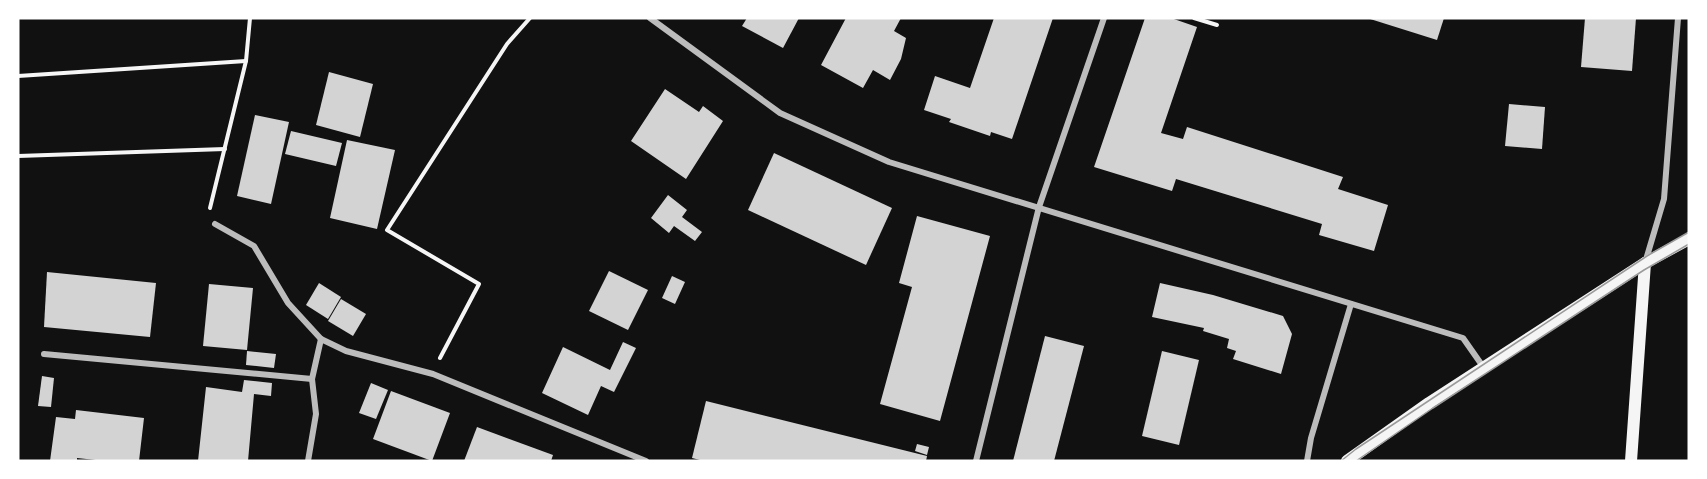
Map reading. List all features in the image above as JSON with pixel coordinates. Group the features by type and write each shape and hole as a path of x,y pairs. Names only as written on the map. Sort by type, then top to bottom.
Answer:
{"main road":[{"path":"1347,461 1645,263 1689,239"},
{"path":"1631,461 1645,263"}],"street":[{"path":"650,18 780,113 889,162 1462,338 1484,369"},
{"path":"976,461 1039,207 1104,18"},
{"path":"1645,263 1664,199 1677,18"},
{"path":"215,224 254,246 288,303 321,339 346,351 433,374 646,461"},
{"path":"1307,461 1311,438 1351,304"},
{"path":"308,461 316,414 312,379 321,339"},
{"path":"44,354 312,379"}],"path":[{"path":"215,224 207,217 246,61 250,18"},
{"path":"433,374 479,284 387,230 507,44 530,18"},
{"path":"1194,18 1217,25"},
{"path":"18,76 246,61"},
{"path":"18,156 225,149"}],"building":[{"path":"747,18 799,18 783,48 742,26"},
{"path":"846,18 901,18 894,31 906,38 901,59 890,80 873,70 863,88 821,65"},
{"path":"994,18 1053,18 1012,139 991,132 990,136 949,122 951,119 924,110 935,76 970,88"},
{"path":"1145,18 1171,18 1197,27 1161,133 1183,139 1187,127 1343,177 1338,189 1388,205 1374,251 1319,235 1322,224 1176,179 1172,191 1094,167"},
{"path":"1367,18 1444,18 1437,40"},
{"path":"1585,18 1636,18 1632,71 1581,67"},
{"path":"329,72 373,84 360,137 316,125"},
{"path":"665,89 699,112 703,106 723,121 686,179 631,141"},
{"path":"1509,104 1545,107 1542,149 1505,146"},
{"path":"255,115 289,122 271,204 237,196"},
{"path":"291,131 342,143 336,166 285,154"},
{"path":"347,140 395,150 377,229 330,218"},
{"path":"774,153 892,208 866,265 748,210"},
{"path":"668,195 687,210 682,217 702,232 695,241 674,226 669,233 651,218"},
{"path":"917,216 990,236 940,421 880,404 912,287 899,283"},
{"path":"609,271 648,290 628,330 589,311"},
{"path":"47,272 156,283 150,337 44,327"},
{"path":"672,276 685,282 675,304 662,298"},
{"path":"319,283 341,297 328,319 306,305"},
{"path":"1160,283 1213,295 1283,316 1292,334 1281,374 1233,359 1236,351 1227,348 1229,339 1203,331 1204,328 1152,317"},
{"path":"209,284 253,288 247,350 203,346"},
{"path":"341,299 366,314 353,336 328,321"},
{"path":"1045,336 1084,346 1054,461 1013,461"},
{"path":"623,342 636,348 614,392 601,386 588,415 542,393 563,347 610,370"},
{"path":"247,351 276,354 274,368 246,365"},
{"path":"1162,351 1199,360 1179,445 1142,436"},
{"path":"42,376 54,378 51,407 38,406"},
{"path":"244,380 272,383 271,396 254,394 248,461 198,461 206,387 242,392"},
{"path":"371,383 388,390 376,419 359,413"},
{"path":"391,391 450,413 432,461 373,439"},
{"path":"706,401 927,456 926,461 704,461 692,458"},
{"path":"76,410 144,418 139,461 77,458 77,461 50,461 56,417 75,419"},
{"path":"477,427 553,455 551,461 464,461"},
{"path":"917,444 929,447 927,455 915,451"}],"tram line":[{"path":"1341,461 1647,256 1689,232"},
{"path":"1356,461 1644,270 1689,244"}]}
